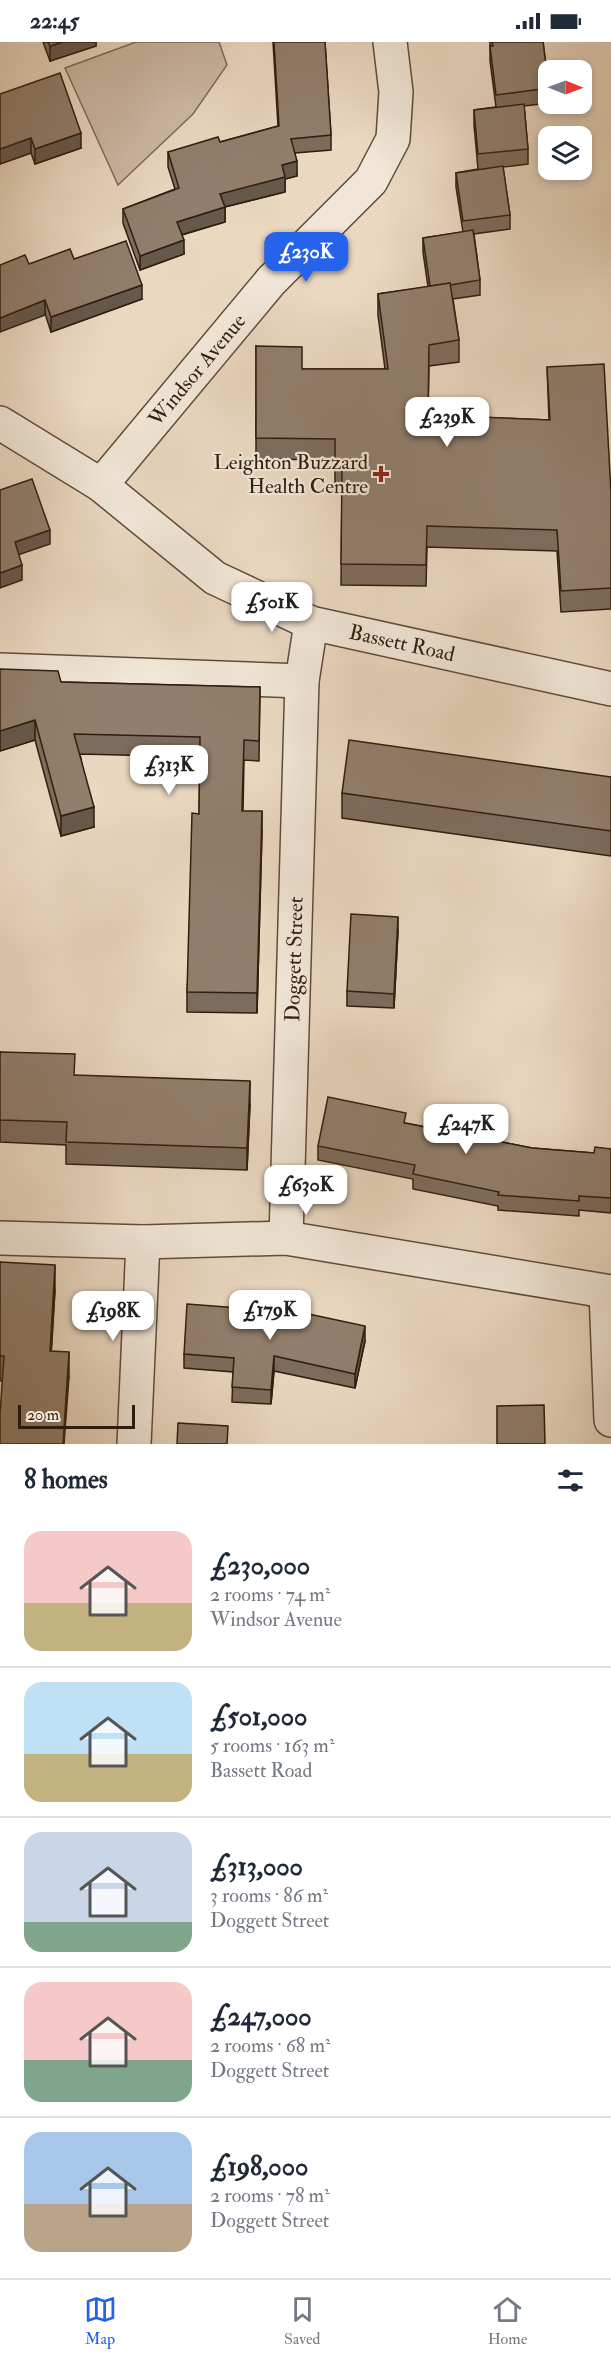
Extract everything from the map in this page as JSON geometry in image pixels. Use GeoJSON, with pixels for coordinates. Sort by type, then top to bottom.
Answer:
{"type":"FeatureCollection","features":[{"type":"Feature","properties":{"kind":"street","name":"Windsor Avenue"},"geometry":{"type":"LineString","coordinates":[[101,485],[272,282],[371,181],[393,139],[396,92],[390,42]]}},
{"type":"Feature","properties":{"kind":"street","name":"Bassett Road"},"geometry":{"type":"LineString","coordinates":[[0,423],[101,485],[215,578],[311,623],[611,689]]}},
{"type":"Feature","properties":{"kind":"street","name":"Doggett Street"},"geometry":{"type":"LineString","coordinates":[[286,1238],[302,681],[311,623]]}},
{"type":"Feature","properties":{"kind":"street"},"geometry":{"type":"LineString","coordinates":[[0,670],[302,681]]}},
{"type":"Feature","properties":{"kind":"street"},"geometry":{"type":"LineString","coordinates":[[0,1238],[143,1242],[286,1238],[608,1292],[611,1420]]}},
{"type":"Feature","properties":{"kind":"street"},"geometry":{"type":"LineString","coordinates":[[134,1444],[143,1242]]}},
{"type":"Feature","properties":{"kind":"shaded area"},"geometry":{"type":"Polygon","coordinates":[[[136,42],[219,42],[227,65],[193,114],[118,185],[65,68],[136,42]]]}},
{"type":"Feature","properties":{"kind":"building"},"geometry":{"type":"Polygon","coordinates":[[[48,42],[63,42],[50,46],[48,42]]]}},
{"type":"Feature","properties":{"kind":"building"},"geometry":{"type":"Polygon","coordinates":[[[274,42],[325,42],[331,135],[291,139],[297,161],[282,165],[285,177],[220,194],[225,207],[177,222],[184,240],[140,256],[123,209],[179,188],[168,152],[218,137],[220,142],[279,126],[274,42]]]}},
{"type":"Feature","properties":{"kind":"building"},"geometry":{"type":"Polygon","coordinates":[[[492,42],[543,42],[545,60],[538,60],[538,89],[496,95],[490,46],[493,46],[492,42]]]}},
{"type":"Feature","properties":{"kind":"building"},"geometry":{"type":"Polygon","coordinates":[[[60,73],[81,133],[35,149],[31,138],[0,149],[0,94],[60,73]]]}},
{"type":"Feature","properties":{"kind":"building"},"geometry":{"type":"Polygon","coordinates":[[[524,104],[528,149],[478,154],[474,110],[524,104]]]}},
{"type":"Feature","properties":{"kind":"building"},"geometry":{"type":"Polygon","coordinates":[[[503,166],[510,215],[463,221],[456,173],[503,166]]]}},
{"type":"Feature","properties":{"kind":"building"},"geometry":{"type":"Polygon","coordinates":[[[473,230],[480,280],[430,286],[423,238],[473,230]]]}},
{"type":"Feature","properties":{"kind":"building"},"geometry":{"type":"Polygon","coordinates":[[[126,241],[142,285],[51,317],[45,300],[0,318],[0,265],[25,255],[29,264],[70,249],[74,259],[126,241]]]}},
{"type":"Feature","properties":{"kind":"building"},"geometry":{"type":"Polygon","coordinates":[[[450,283],[459,340],[429,345],[428,415],[550,420],[547,367],[604,364],[611,493],[611,588],[561,591],[557,530],[427,526],[426,565],[341,564],[342,468],[335,468],[335,439],[256,438],[256,346],[302,347],[302,369],[388,369],[378,294],[450,283]]]}},
{"type":"Feature","properties":{"kind":"building"},"geometry":{"type":"Polygon","coordinates":[[[32,479],[50,530],[15,542],[22,565],[0,573],[0,490],[32,479]]]}},
{"type":"Feature","properties":{"kind":"building"},"geometry":{"type":"Polygon","coordinates":[[[0,669],[58,671],[61,682],[260,687],[259,741],[244,740],[242,811],[262,811],[257,993],[187,992],[192,813],[199,814],[200,737],[74,734],[94,807],[61,816],[35,720],[0,731],[0,669]]]}},
{"type":"Feature","properties":{"kind":"building"},"geometry":{"type":"Polygon","coordinates":[[[349,740],[611,777],[611,831],[342,793],[349,740]]]}},
{"type":"Feature","properties":{"kind":"building"},"geometry":{"type":"Polygon","coordinates":[[[351,914],[398,917],[394,994],[347,991],[351,914]]]}},
{"type":"Feature","properties":{"kind":"building"},"geometry":{"type":"Polygon","coordinates":[[[0,1052],[75,1054],[74,1075],[250,1081],[247,1148],[66,1142],[67,1122],[0,1120],[0,1052]]]}},
{"type":"Feature","properties":{"kind":"building"},"geometry":{"type":"Polygon","coordinates":[[[328,1097],[406,1113],[404,1123],[532,1148],[594,1153],[595,1147],[611,1149],[611,1198],[579,1196],[579,1201],[498,1195],[499,1192],[413,1174],[415,1165],[318,1146],[328,1097]]]}},
{"type":"Feature","properties":{"kind":"building"},"geometry":{"type":"Polygon","coordinates":[[[0,1262],[55,1265],[50,1351],[69,1352],[63,1444],[0,1444],[4,1356],[0,1356],[0,1262]]]}},
{"type":"Feature","properties":{"kind":"building"},"geometry":{"type":"Polygon","coordinates":[[[187,1304],[304,1313],[365,1326],[355,1374],[274,1356],[271,1390],[232,1387],[234,1358],[184,1354],[187,1304]]]}},
{"type":"Feature","properties":{"kind":"building"},"geometry":{"type":"Polygon","coordinates":[[[544,1405],[545,1444],[497,1444],[497,1406],[544,1405]]]}},
{"type":"Feature","properties":{"kind":"building"},"geometry":{"type":"Polygon","coordinates":[[[178,1423],[228,1426],[227,1444],[177,1444],[178,1423]]]}},
{"type":"Feature","properties":{"kind":"place","name":"Leighton Buzzard Health Centre"},"geometry":{"type":"Point","coordinates":[381,474]}}]}
